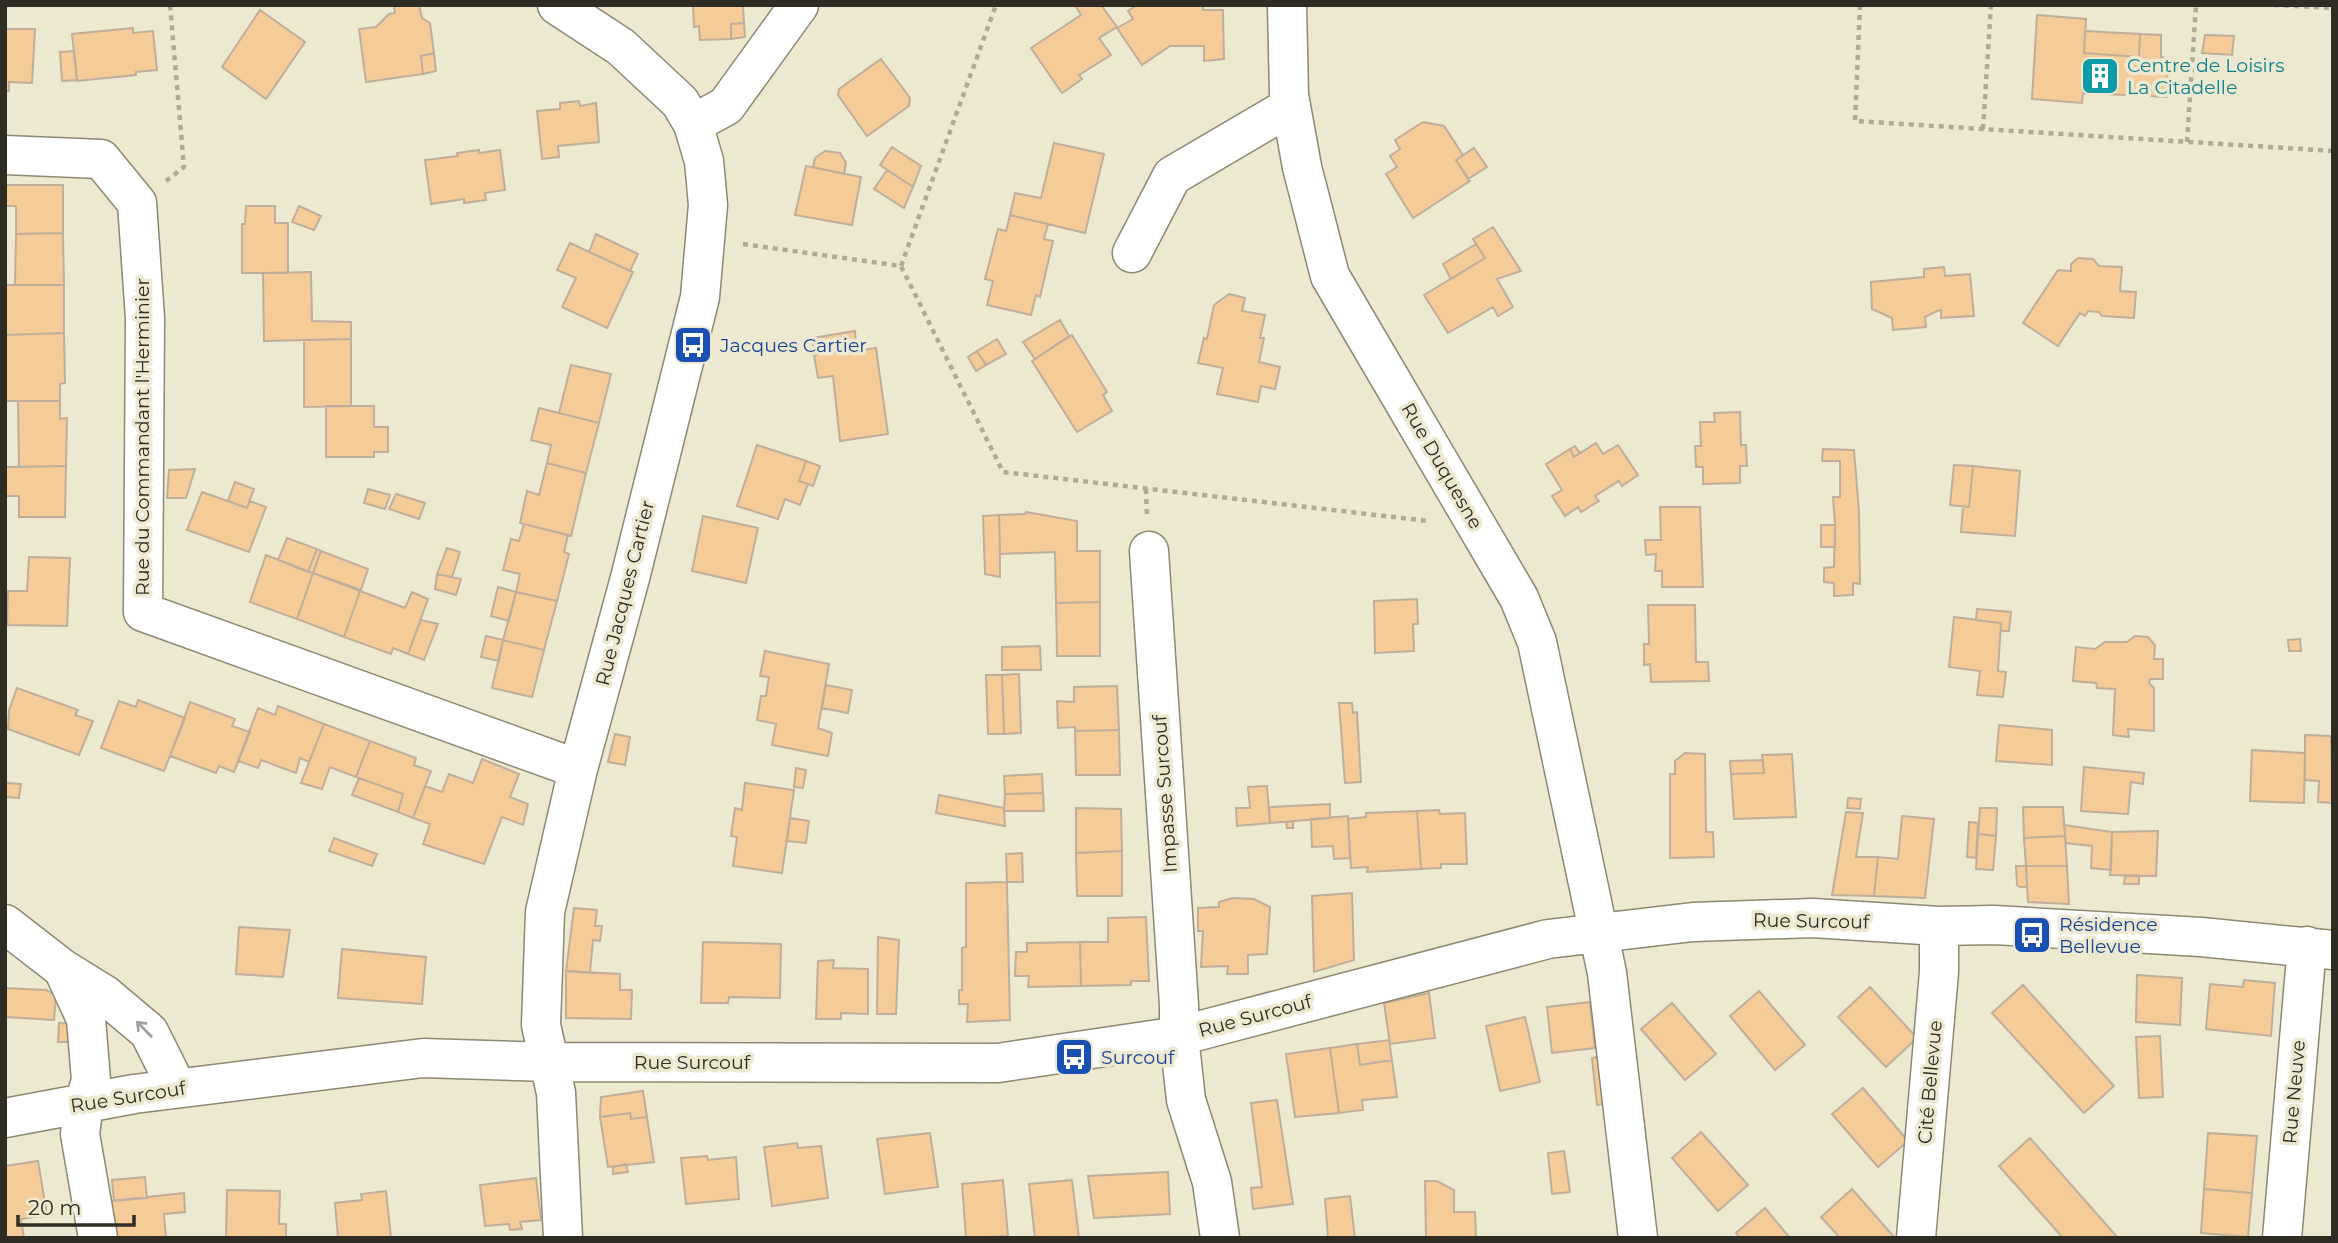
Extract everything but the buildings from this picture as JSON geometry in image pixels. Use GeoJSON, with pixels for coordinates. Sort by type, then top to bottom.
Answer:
{"type":"FeatureCollection","features":[{"type":"Feature","properties":{"kind":"street","name":"Rue Jacques Cartier"},"geometry":{"type":"LineString","coordinates":[[557,5],[621,47],[680,102],[693,124],[704,161],[708,205],[700,296],[630,578],[578,769],[545,912],[541,1025],[556,1093],[563,1238]]}},
{"type":"Feature","properties":{"kind":"street"},"geometry":{"type":"LineString","coordinates":[[693,124],[726,106],[799,5]]}},
{"type":"Feature","properties":{"kind":"street","name":"Rue Duquesne"},"geometry":{"type":"LineString","coordinates":[[1287,5],[1291,106],[1302,167],[1330,276],[1519,598],[1537,642],[1598,932]]}},
{"type":"Feature","properties":{"kind":"street"},"geometry":{"type":"LineString","coordinates":[[1132,253],[1172,176],[1291,106]]}},
{"type":"Feature","properties":{"kind":"street"},"geometry":{"type":"LineString","coordinates":[[5,155],[101,159],[137,203]]}},
{"type":"Feature","properties":{"kind":"street","name":"Rue du Commandant l'Herminier"},"geometry":{"type":"LineString","coordinates":[[137,203],[145,318],[143,612],[578,769]]}},
{"type":"Feature","properties":{"kind":"street","name":"Impasse Surcouf"},"geometry":{"type":"LineString","coordinates":[[1149,551],[1179,1036],[1186,1100],[1212,1182],[1220,1238]]}},
{"type":"Feature","properties":{"kind":"street","name":"Rue Surcouf"},"geometry":{"type":"LineString","coordinates":[[5,1118],[134,1094],[424,1058],[549,1062],[998,1063],[1179,1036],[1548,939],[1693,922],[1813,918],[1939,926],[2008,926],[2201,937],[2320,948]]}},
{"type":"Feature","properties":{"kind":"street"},"geometry":{"type":"LineString","coordinates":[[5,924],[63,970],[105,995],[149,1032],[177,1088]]}},
{"type":"Feature","properties":{"kind":"street","name":"Cité Bellevue"},"geometry":{"type":"LineString","coordinates":[[1916,1238],[1940,972],[1939,926]]}},
{"type":"Feature","properties":{"kind":"street"},"geometry":{"type":"LineString","coordinates":[[1598,932],[1607,973],[1638,1238]]}},
{"type":"Feature","properties":{"kind":"street","name":"Rue Neuve"},"geometry":{"type":"LineString","coordinates":[[2282,1238],[2320,948]]}},
{"type":"Feature","properties":{"kind":"street"},"geometry":{"type":"LineString","coordinates":[[63,970],[86,1020],[91,1080],[80,1134],[98,1238]]}},
{"type":"Feature","properties":{"kind":"path"},"geometry":{"type":"LineString","coordinates":[[137,203],[184,167],[170,5]]}},
{"type":"Feature","properties":{"kind":"path"},"geometry":{"type":"LineString","coordinates":[[996,5],[901,266],[1003,472],[1477,526]]}},
{"type":"Feature","properties":{"kind":"path"},"geometry":{"type":"LineString","coordinates":[[1860,5],[1855,121],[2333,151]]}},
{"type":"Feature","properties":{"kind":"path"},"geometry":{"type":"LineString","coordinates":[[1983,129],[1991,5]]}},
{"type":"Feature","properties":{"kind":"path"},"geometry":{"type":"LineString","coordinates":[[2188,142],[2196,5]]}},
{"type":"Feature","properties":{"kind":"path"},"geometry":{"type":"LineString","coordinates":[[2273,5],[2333,8]]}},
{"type":"Feature","properties":{"kind":"path"},"geometry":{"type":"LineString","coordinates":[[740,257],[743,244],[901,266]]}},
{"type":"Feature","properties":{"kind":"place","name":"Centre de Loisirs La Citadelle"},"geometry":{"type":"Point","coordinates":[2100,76]}},
{"type":"Feature","properties":{"kind":"place","name":"Jacques Cartier"},"geometry":{"type":"Point","coordinates":[693,345]}},
{"type":"Feature","properties":{"kind":"place","name":"Résidence Bellevue"},"geometry":{"type":"Point","coordinates":[2032,935]}},
{"type":"Feature","properties":{"kind":"place","name":"Surcouf"},"geometry":{"type":"Point","coordinates":[1074,1057]}}]}
